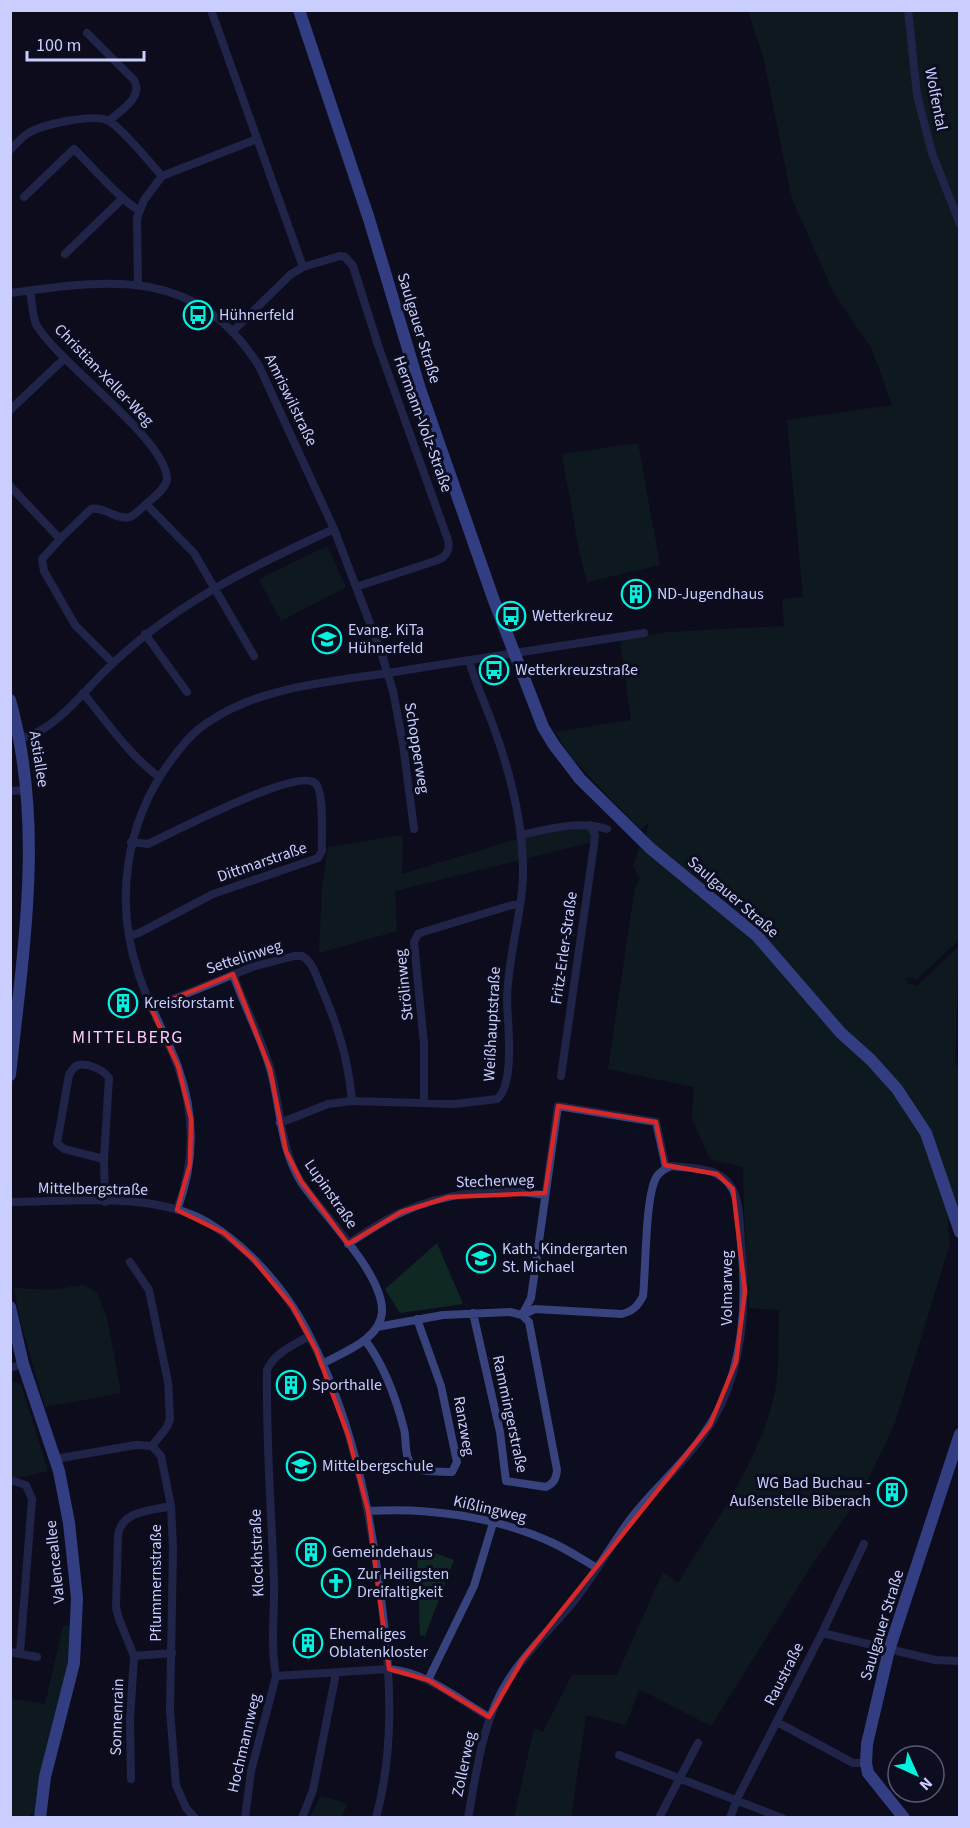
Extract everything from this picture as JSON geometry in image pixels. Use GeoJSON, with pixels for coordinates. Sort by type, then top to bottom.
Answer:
{"type":"FeatureCollection","features":[{"type":"Feature","properties":{"kind":"main road","name":"Saulgauer Straße"},"geometry":{"type":"LineString","coordinates":[[299,10],[369,219],[420,389],[493,598],[543,727],[580,779],[650,848],[757,936],[841,1033],[871,1060],[897,1089],[926,1133],[960,1232]]}},
{"type":"Feature","properties":{"kind":"main road","name":"Astiallee"},"geometry":{"type":"LineString","coordinates":[[10,700],[21,738],[28,790],[30,866],[10,1075]]}},
{"type":"Feature","properties":{"kind":"main road","name":"Valenceallee"},"geometry":{"type":"LineString","coordinates":[[10,1307],[23,1364],[55,1459],[69,1522],[77,1598],[74,1663],[45,1778],[40,1818]]}},
{"type":"Feature","properties":{"kind":"main road","name":"Saulgauer Straße"},"geometry":{"type":"LineString","coordinates":[[866,1763],[867,1744],[889,1650],[959,1441]]}},
{"type":"Feature","properties":{"kind":"main road"},"geometry":{"type":"LineString","coordinates":[[866,1763],[868,1773],[874,1782],[904,1818]]}},
{"type":"Feature","properties":{"kind":"street"},"geometry":{"type":"LineString","coordinates":[[211,10],[303,267]]}},
{"type":"Feature","properties":{"kind":"street","name":"Wolfental"},"geometry":{"type":"LineString","coordinates":[[908,10],[917,95],[932,153],[960,224]]}},
{"type":"Feature","properties":{"kind":"street"},"geometry":{"type":"LineString","coordinates":[[87,33],[134,80],[138,90],[134,98],[109,121]]}},
{"type":"Feature","properties":{"kind":"street"},"geometry":{"type":"LineString","coordinates":[[10,150],[27,133],[36,130],[90,118],[109,121],[162,176]]}},
{"type":"Feature","properties":{"kind":"street"},"geometry":{"type":"LineString","coordinates":[[138,285],[139,210],[162,176],[257,139]]}},
{"type":"Feature","properties":{"kind":"street"},"geometry":{"type":"LineString","coordinates":[[24,197],[74,148],[123,198],[139,210]]}},
{"type":"Feature","properties":{"kind":"street"},"geometry":{"type":"LineString","coordinates":[[65,254],[123,198]]}},
{"type":"Feature","properties":{"kind":"street","name":"Hermann-Volz-Straße"},"geometry":{"type":"LineString","coordinates":[[233,331],[290,275],[303,267],[340,256],[345,257],[353,266],[378,345],[402,406],[449,546],[447,553],[438,560],[356,587]]}},
{"type":"Feature","properties":{"kind":"street","name":"Amriswilstraße"},"geometry":{"type":"LineString","coordinates":[[10,293],[81,285],[138,285],[162,289],[192,301],[218,317],[233,331],[248,347],[259,366],[334,529],[388,673]]}},
{"type":"Feature","properties":{"kind":"street","name":"Christian-Xeller-Weg"},"geometry":{"type":"LineString","coordinates":[[30,291],[36,324],[49,342],[140,432],[165,471],[167,479],[163,488],[146,504]]}},
{"type":"Feature","properties":{"kind":"street"},"geometry":{"type":"LineString","coordinates":[[10,410],[65,358]]}},
{"type":"Feature","properties":{"kind":"street"},"geometry":{"type":"LineString","coordinates":[[10,486],[60,539]]}},
{"type":"Feature","properties":{"kind":"street"},"geometry":{"type":"LineString","coordinates":[[113,663],[75,625],[44,571],[42,559],[91,509],[97,508],[127,518],[146,504],[194,553],[254,656]]}},
{"type":"Feature","properties":{"kind":"street"},"geometry":{"type":"LineString","coordinates":[[21,738],[43,729],[145,634],[179,609],[263,561],[334,529]]}},
{"type":"Feature","properties":{"kind":"street"},"geometry":{"type":"LineString","coordinates":[[177,1210],[190,1164],[191,1119],[178,1066],[151,1008],[137,970],[129,936],[125,899],[131,842],[141,815],[159,777],[194,732],[236,706],[285,691],[644,633]]}},
{"type":"Feature","properties":{"kind":"street"},"geometry":{"type":"LineString","coordinates":[[145,634],[187,692]]}},
{"type":"Feature","properties":{"kind":"street","name":"Weißhauptstraße"},"geometry":{"type":"LineString","coordinates":[[280,1124],[328,1104],[352,1101],[455,1104],[497,1099],[503,1093],[508,1062],[508,978],[523,869],[521,835],[514,796],[496,731],[469,660]]}},
{"type":"Feature","properties":{"kind":"street","name":"Schopperweg"},"geometry":{"type":"LineString","coordinates":[[388,673],[403,744],[414,829]]}},
{"type":"Feature","properties":{"kind":"street"},"geometry":{"type":"LineString","coordinates":[[83,693],[108,727],[132,754],[159,777]]}},
{"type":"Feature","properties":{"kind":"street","name":"Dittmarstraße"},"geometry":{"type":"LineString","coordinates":[[129,936],[213,894],[318,858],[322,851],[321,791],[311,780],[293,781],[259,792],[148,844],[131,842]]}},
{"type":"Feature","properties":{"kind":"street"},"geometry":{"type":"LineString","coordinates":[[10,791],[28,790]]}},
{"type":"Feature","properties":{"kind":"street"},"geometry":{"type":"LineString","coordinates":[[521,835],[554,828],[590,825],[607,829]]}},
{"type":"Feature","properties":{"kind":"street","name":"Fritz-Erler-Straße"},"geometry":{"type":"LineString","coordinates":[[561,1076],[594,845],[595,835],[590,825]]}},
{"type":"Feature","properties":{"kind":"street","name":"Strölinweg"},"geometry":{"type":"LineString","coordinates":[[424,1103],[424,1044],[414,942],[418,934],[423,932],[512,905],[519,906]]}},
{"type":"Feature","properties":{"kind":"street","name":"Settelinweg"},"geometry":{"type":"LineString","coordinates":[[151,1008],[232,974],[294,956],[302,956],[311,964],[338,1027],[348,1068],[352,1101]]}},
{"type":"Feature","properties":{"kind":"street","name":"Lupinstraße"},"geometry":{"type":"LineString","coordinates":[[232,974],[261,1041],[274,1085],[286,1151],[301,1181],[374,1282],[381,1300],[381,1318],[377,1327]]}},
{"type":"Feature","properties":{"kind":"street"},"geometry":{"type":"LineString","coordinates":[[104,1159],[64,1149],[57,1143],[69,1075],[76,1066],[82,1065],[101,1070],[109,1078],[104,1159],[105,1202]]}},
{"type":"Feature","properties":{"kind":"street"},"geometry":{"type":"LineString","coordinates":[[322,1364],[365,1340],[377,1327],[417,1319],[473,1313],[510,1312],[522,1315],[535,1309],[622,1314],[636,1308],[643,1296],[653,1186],[658,1175],[666,1168],[656,1122],[558,1106],[531,1298],[522,1315]]}},
{"type":"Feature","properties":{"kind":"street","name":"Volmarweg"},"geometry":{"type":"LineString","coordinates":[[489,1717],[494,1704],[523,1659],[570,1605],[632,1517],[683,1461],[710,1425],[730,1380],[741,1337],[744,1312],[744,1265],[736,1197],[733,1188],[717,1173],[672,1166],[666,1168]]}},
{"type":"Feature","properties":{"kind":"street","name":"Stecherweg"},"geometry":{"type":"LineString","coordinates":[[348,1244],[401,1212],[449,1197],[511,1192],[545,1194]]}},
{"type":"Feature","properties":{"kind":"street","name":"Mittelbergstraße"},"geometry":{"type":"LineString","coordinates":[[10,1202],[141,1203],[177,1210],[205,1221],[224,1233],[253,1259],[292,1306],[322,1364],[348,1435],[368,1511],[377,1561],[389,1669],[387,1769],[376,1818]]}},
{"type":"Feature","properties":{"kind":"street"},"geometry":{"type":"LineString","coordinates":[[55,1459],[136,1444],[152,1446],[170,1419],[168,1382],[149,1290],[130,1262]]}},
{"type":"Feature","properties":{"kind":"street","name":"Rammingerstraße"},"geometry":{"type":"LineString","coordinates":[[473,1313],[500,1432],[506,1481],[546,1487],[556,1478],[556,1470],[529,1322],[522,1315]]}},
{"type":"Feature","properties":{"kind":"street","name":"Ranzweg"},"geometry":{"type":"LineString","coordinates":[[365,1340],[373,1350],[394,1397],[404,1428],[408,1460],[420,1470],[452,1472],[457,1462],[448,1416],[441,1386],[417,1319]]}},
{"type":"Feature","properties":{"kind":"street","name":"Klockhstraße"},"geometry":{"type":"LineString","coordinates":[[276,1676],[272,1655],[274,1595],[266,1434],[267,1370],[270,1362],[278,1354],[309,1336]]}},
{"type":"Feature","properties":{"kind":"street"},"geometry":{"type":"LineString","coordinates":[[10,1368],[23,1364]]}},
{"type":"Feature","properties":{"kind":"street","name":"Pflummernstraße"},"geometry":{"type":"LineString","coordinates":[[152,1446],[161,1456],[171,1506],[173,1549],[170,1711],[176,1785],[186,1808],[195,1818]]}},
{"type":"Feature","properties":{"kind":"street"},"geometry":{"type":"LineString","coordinates":[[10,1480],[26,1485],[32,1498],[15,1653],[37,1657]]}},
{"type":"Feature","properties":{"kind":"street","name":"Sonnenrain"},"geometry":{"type":"LineString","coordinates":[[131,1779],[130,1720],[134,1656],[116,1608],[119,1528],[124,1519],[130,1516],[171,1506]]}},
{"type":"Feature","properties":{"kind":"street","name":"Kißlingweg"},"geometry":{"type":"LineString","coordinates":[[368,1511],[424,1511],[494,1522],[555,1544],[597,1568]]}},
{"type":"Feature","properties":{"kind":"street"},"geometry":{"type":"LineString","coordinates":[[428,1680],[471,1593],[494,1522]]}},
{"type":"Feature","properties":{"kind":"street","name":"Raustraße"},"geometry":{"type":"LineString","coordinates":[[730,1818],[737,1799],[822,1633],[864,1544]]}},
{"type":"Feature","properties":{"kind":"street"},"geometry":{"type":"LineString","coordinates":[[822,1633],[935,1660],[960,1661]]}},
{"type":"Feature","properties":{"kind":"street","name":"Sonnenrain"},"geometry":{"type":"LineString","coordinates":[[134,1656],[172,1653]]}},
{"type":"Feature","properties":{"kind":"street"},"geometry":{"type":"LineString","coordinates":[[276,1676],[389,1669],[406,1671],[428,1680],[489,1717]]}},
{"type":"Feature","properties":{"kind":"street"},"geometry":{"type":"LineString","coordinates":[[302,1818],[313,1790],[336,1672]]}},
{"type":"Feature","properties":{"kind":"street","name":"Hochmannweg"},"geometry":{"type":"LineString","coordinates":[[245,1818],[251,1771],[276,1676]]}},
{"type":"Feature","properties":{"kind":"street","name":"Zollerweg"},"geometry":{"type":"LineString","coordinates":[[468,1818],[489,1717]]}},
{"type":"Feature","properties":{"kind":"street"},"geometry":{"type":"LineString","coordinates":[[777,1722],[853,1763],[866,1763]]}},
{"type":"Feature","properties":{"kind":"street"},"geometry":{"type":"LineString","coordinates":[[659,1818],[698,1743]]}},
{"type":"Feature","properties":{"kind":"street"},"geometry":{"type":"LineString","coordinates":[[619,1755],[782,1818]]}},
{"type":"Feature","properties":{"kind":"highlighted area"},"geometry":{"type":"Polygon","coordinates":[[[233,974],[270,1069],[286,1151],[301,1181],[348,1244],[401,1212],[449,1197],[545,1193],[558,1106],[656,1122],[665,1165],[717,1174],[733,1189],[745,1291],[736,1362],[710,1425],[523,1659],[489,1717],[428,1680],[389,1669],[368,1511],[348,1435],[316,1350],[292,1306],[253,1259],[224,1233],[177,1210],[190,1164],[191,1119],[178,1066],[151,1008],[233,974]]]}},
{"type":"Feature","properties":{"kind":"green space"},"geometry":{"type":"Polygon","coordinates":[[[748,11],[959,11],[959,940],[917,979],[905,977],[907,983],[917,986],[959,946],[955,1065],[960,1065],[959,1228],[949,1201],[950,1243],[895,1423],[860,1496],[813,1563],[711,1726],[639,1689],[626,1725],[586,1715],[571,1817],[514,1818],[534,1728],[543,1732],[572,1675],[617,1675],[663,1572],[678,1583],[734,1491],[759,1442],[777,1383],[779,1310],[749,1308],[743,1167],[710,1159],[692,1119],[694,1087],[608,1069],[635,887],[640,879],[633,866],[639,847],[763,947],[881,1079],[924,1134],[928,1131],[887,1073],[737,911],[646,837],[649,822],[641,830],[570,756],[556,732],[631,720],[620,639],[670,632],[784,626],[782,599],[803,597],[787,420],[892,405],[872,349],[835,295],[792,199],[763,56],[748,11]]]}},
{"type":"Feature","properties":{"kind":"green space"},"geometry":{"type":"Polygon","coordinates":[[[638,443],[660,565],[587,582],[562,454],[638,443]]]}},
{"type":"Feature","properties":{"kind":"green space"},"geometry":{"type":"Polygon","coordinates":[[[327,546],[346,587],[281,621],[259,579],[327,546]]]}},
{"type":"Feature","properties":{"kind":"green space"},"geometry":{"type":"Polygon","coordinates":[[[602,827],[592,842],[395,891],[397,931],[319,953],[322,887],[328,847],[403,835],[402,874],[537,833],[602,827]]]}},
{"type":"Feature","properties":{"kind":"green space"},"geometry":{"type":"Polygon","coordinates":[[[437,1243],[463,1304],[400,1313],[385,1289],[437,1243]]]}},
{"type":"Feature","properties":{"kind":"green space"},"geometry":{"type":"Polygon","coordinates":[[[84,1285],[97,1293],[107,1318],[121,1393],[45,1407],[20,1320],[14,1288],[52,1290],[84,1285]]]}},
{"type":"Feature","properties":{"kind":"green space"},"geometry":{"type":"Polygon","coordinates":[[[10,1381],[21,1384],[48,1471],[19,1478],[11,1477],[10,1381]]]}},
{"type":"Feature","properties":{"kind":"green space"},"geometry":{"type":"Polygon","coordinates":[[[417,1551],[429,1551],[454,1560],[425,1636],[420,1635],[417,1551]]]}},
{"type":"Feature","properties":{"kind":"green space"},"geometry":{"type":"Polygon","coordinates":[[[70,1625],[72,1664],[36,1813],[30,1814],[29,1817],[11,1818],[11,1699],[45,1704],[63,1626],[70,1625]]]}},
{"type":"Feature","properties":{"kind":"green space"},"geometry":{"type":"Polygon","coordinates":[[[321,1796],[347,1804],[342,1817],[310,1817],[321,1796]]]}},
{"type":"Feature","properties":{"kind":"place","name":"Hühnerfeld"},"geometry":{"type":"Point","coordinates":[198,315]}},
{"type":"Feature","properties":{"kind":"place","name":"ND-Jugendhaus"},"geometry":{"type":"Point","coordinates":[636,594]}},
{"type":"Feature","properties":{"kind":"place","name":"Wetterkreuz"},"geometry":{"type":"Point","coordinates":[511,616]}},
{"type":"Feature","properties":{"kind":"place","name":"Evang. KiTa Hühnerfeld"},"geometry":{"type":"Point","coordinates":[327,639]}},
{"type":"Feature","properties":{"kind":"place","name":"Wetterkreuzstraße"},"geometry":{"type":"Point","coordinates":[494,670]}},
{"type":"Feature","properties":{"kind":"place","name":"Kreisforstamt"},"geometry":{"type":"Point","coordinates":[123,1003]}},
{"type":"Feature","properties":{"kind":"place","name":"Kath. Kindergarten St. Michael"},"geometry":{"type":"Point","coordinates":[481,1258]}},
{"type":"Feature","properties":{"kind":"place","name":"Sporthalle"},"geometry":{"type":"Point","coordinates":[291,1385]}},
{"type":"Feature","properties":{"kind":"place","name":"Mittelbergschule"},"geometry":{"type":"Point","coordinates":[301,1466]}},
{"type":"Feature","properties":{"kind":"place","name":"WG Bad Buchau - Außenstelle Biberach"},"geometry":{"type":"Point","coordinates":[892,1492]}},
{"type":"Feature","properties":{"kind":"place","name":"Gemeindehaus"},"geometry":{"type":"Point","coordinates":[311,1552]}},
{"type":"Feature","properties":{"kind":"place","name":"Zur Heiligsten Dreifaltigkeit"},"geometry":{"type":"Point","coordinates":[336,1583]}},
{"type":"Feature","properties":{"kind":"place","name":"Ehemaliges Oblatenkloster"},"geometry":{"type":"Point","coordinates":[308,1643]}},
{"type":"Feature","properties":{"kind":"district","name":"MITTELBERG"},"geometry":{"type":"Point","coordinates":[128,1037]}}]}
